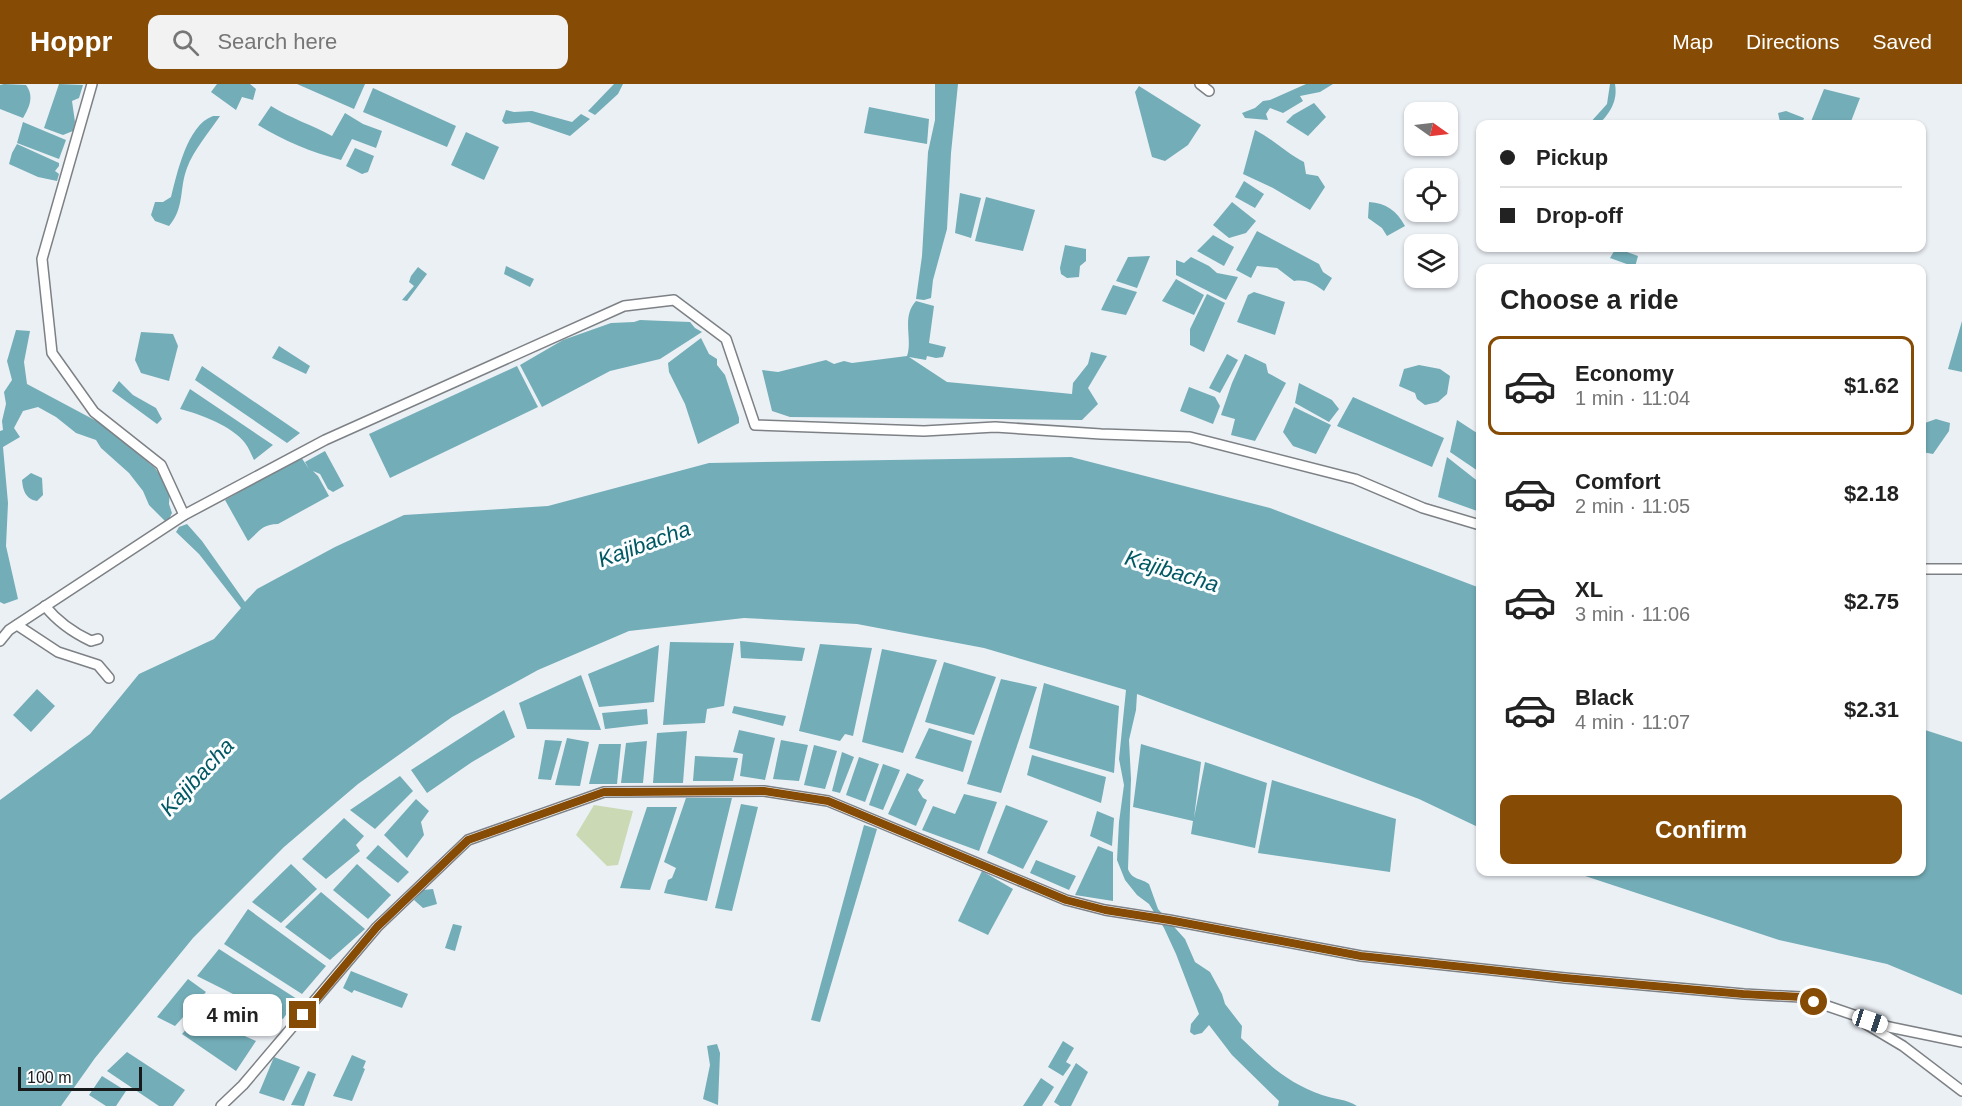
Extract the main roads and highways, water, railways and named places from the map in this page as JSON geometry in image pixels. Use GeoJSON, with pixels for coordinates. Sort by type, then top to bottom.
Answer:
{"type":"FeatureCollection","features":[{"type":"Feature","properties":{"kind":"water"},"geometry":{"type":"Polygon","coordinates":[[[59,84],[83,85],[79,98],[72,101],[75,122],[73,131],[63,135],[44,128],[59,84]]]}},
{"type":"Feature","properties":{"kind":"water"},"geometry":{"type":"Polygon","coordinates":[[[217,84],[250,84],[256,89],[253,100],[242,97],[236,110],[211,92],[217,84]]]}},
{"type":"Feature","properties":{"kind":"water"},"geometry":{"type":"Polygon","coordinates":[[[297,84],[365,84],[354,109],[297,84]]]}},
{"type":"Feature","properties":{"kind":"water"},"geometry":{"type":"Polygon","coordinates":[[[614,84],[623,84],[618,94],[595,115],[588,111],[614,84]]]}},
{"type":"Feature","properties":{"kind":"water"},"geometry":{"type":"Polygon","coordinates":[[[935,84],[958,84],[947,229],[933,280],[931,298],[924,300],[916,299],[922,256],[928,152],[935,120],[935,84]]]}},
{"type":"Feature","properties":{"kind":"water"},"geometry":{"type":"Polygon","coordinates":[[[1306,84],[1333,84],[1320,92],[1300,96],[1303,101],[1283,113],[1270,108],[1266,114],[1268,120],[1245,118],[1242,113],[1255,108],[1263,101],[1306,84]]]}},
{"type":"Feature","properties":{"kind":"water"},"geometry":{"type":"Polygon","coordinates":[[[1610,84],[1615,84],[1615,96],[1607,116],[1603,120],[1593,120],[1607,104],[1610,84]]]}},
{"type":"Feature","properties":{"kind":"water"},"geometry":{"type":"Polygon","coordinates":[[[0,85],[26,85],[30,93],[30,101],[23,118],[0,109],[0,85]]]}},
{"type":"Feature","properties":{"kind":"water"},"geometry":{"type":"Polygon","coordinates":[[[1139,86],[1201,125],[1188,145],[1165,161],[1152,157],[1135,92],[1139,86]]]}},
{"type":"Feature","properties":{"kind":"water"},"geometry":{"type":"Polygon","coordinates":[[[373,88],[456,126],[447,147],[363,112],[373,88]]]}},
{"type":"Feature","properties":{"kind":"water"},"geometry":{"type":"Polygon","coordinates":[[[1824,89],[1860,98],[1852,120],[1812,120],[1824,89]]]}},
{"type":"Feature","properties":{"kind":"water"},"geometry":{"type":"Polygon","coordinates":[[[1314,103],[1326,117],[1308,136],[1286,122],[1293,115],[1314,103]]]}},
{"type":"Feature","properties":{"kind":"water"},"geometry":{"type":"Polygon","coordinates":[[[271,106],[332,136],[345,113],[363,124],[382,131],[376,148],[352,139],[341,160],[298,145],[258,125],[271,106]]]}},
{"type":"Feature","properties":{"kind":"water"},"geometry":{"type":"Polygon","coordinates":[[[869,107],[929,119],[927,144],[864,133],[869,107]]]}},
{"type":"Feature","properties":{"kind":"water"},"geometry":{"type":"Polygon","coordinates":[[[506,110],[532,111],[572,122],[581,114],[590,119],[570,136],[529,122],[505,124],[502,121],[506,110]]]}},
{"type":"Feature","properties":{"kind":"water"},"geometry":{"type":"Polygon","coordinates":[[[1786,111],[1804,118],[1803,120],[1780,120],[1778,113],[1786,111]]]}},
{"type":"Feature","properties":{"kind":"water"},"geometry":{"type":"Polygon","coordinates":[[[213,116],[220,116],[190,162],[180,205],[174,219],[169,226],[155,221],[151,215],[155,202],[163,202],[171,197],[184,151],[196,129],[213,116]]]}},
{"type":"Feature","properties":{"kind":"water"},"geometry":{"type":"Polygon","coordinates":[[[23,122],[66,140],[59,159],[17,143],[23,122]]]}},
{"type":"Feature","properties":{"kind":"water"},"geometry":{"type":"Polygon","coordinates":[[[1255,130],[1304,162],[1306,174],[1318,176],[1325,187],[1310,210],[1273,188],[1243,174],[1255,130]]]}},
{"type":"Feature","properties":{"kind":"water"},"geometry":{"type":"Polygon","coordinates":[[[466,132],[499,147],[484,180],[451,165],[466,132]]]}},
{"type":"Feature","properties":{"kind":"water"},"geometry":{"type":"Polygon","coordinates":[[[17,144],[59,163],[55,171],[59,174],[57,181],[38,177],[9,164],[17,144]]]}},
{"type":"Feature","properties":{"kind":"water"},"geometry":{"type":"Polygon","coordinates":[[[355,148],[374,156],[368,172],[362,174],[346,166],[355,148]]]}},
{"type":"Feature","properties":{"kind":"water"},"geometry":{"type":"Polygon","coordinates":[[[1244,181],[1264,194],[1255,208],[1235,197],[1244,181]]]}},
{"type":"Feature","properties":{"kind":"water"},"geometry":{"type":"Polygon","coordinates":[[[960,193],[981,198],[971,238],[955,233],[960,193]]]}},
{"type":"Feature","properties":{"kind":"water"},"geometry":{"type":"Polygon","coordinates":[[[986,197],[1035,210],[1023,251],[975,241],[986,197]]]}},
{"type":"Feature","properties":{"kind":"water"},"geometry":{"type":"Polygon","coordinates":[[[1232,202],[1256,221],[1246,233],[1229,238],[1213,225],[1232,202]]]}},
{"type":"Feature","properties":{"kind":"water"},"geometry":{"type":"Polygon","coordinates":[[[1369,202],[1381,204],[1390,209],[1405,226],[1387,236],[1382,228],[1368,218],[1369,202]]]}},
{"type":"Feature","properties":{"kind":"water"},"geometry":{"type":"Polygon","coordinates":[[[1257,231],[1319,264],[1323,272],[1332,278],[1324,291],[1310,283],[1294,281],[1277,268],[1257,266],[1251,278],[1236,270],[1257,231]]]}},
{"type":"Feature","properties":{"kind":"water"},"geometry":{"type":"Polygon","coordinates":[[[1213,235],[1234,247],[1224,266],[1197,251],[1213,235]]]}},
{"type":"Feature","properties":{"kind":"water"},"geometry":{"type":"Polygon","coordinates":[[[1065,245],[1086,249],[1086,261],[1080,266],[1079,277],[1067,278],[1061,274],[1060,268],[1065,245]]]}},
{"type":"Feature","properties":{"kind":"water"},"geometry":{"type":"Polygon","coordinates":[[[1614,252],[1627,252],[1638,256],[1636,264],[1627,264],[1610,258],[1614,252]]]}},
{"type":"Feature","properties":{"kind":"water"},"geometry":{"type":"Polygon","coordinates":[[[1150,256],[1137,288],[1116,281],[1128,257],[1150,256]]]}},
{"type":"Feature","properties":{"kind":"water"},"geometry":{"type":"Polygon","coordinates":[[[1191,257],[1217,273],[1238,277],[1226,300],[1176,275],[1176,260],[1184,263],[1191,257]]]}},
{"type":"Feature","properties":{"kind":"water"},"geometry":{"type":"Polygon","coordinates":[[[506,266],[534,279],[530,287],[504,274],[506,266]]]}},
{"type":"Feature","properties":{"kind":"water"},"geometry":{"type":"Polygon","coordinates":[[[418,267],[427,274],[407,301],[402,300],[414,286],[409,282],[418,267]]]}},
{"type":"Feature","properties":{"kind":"water"},"geometry":{"type":"Polygon","coordinates":[[[1176,279],[1204,295],[1194,315],[1162,301],[1176,279]]]}},
{"type":"Feature","properties":{"kind":"water"},"geometry":{"type":"Polygon","coordinates":[[[1113,285],[1137,292],[1126,315],[1101,310],[1113,285]]]}},
{"type":"Feature","properties":{"kind":"water"},"geometry":{"type":"Polygon","coordinates":[[[1254,292],[1285,302],[1275,335],[1237,322],[1248,295],[1254,292]]]}},
{"type":"Feature","properties":{"kind":"water"},"geometry":{"type":"Polygon","coordinates":[[[1207,294],[1225,303],[1204,352],[1190,345],[1190,329],[1207,294]]]}},
{"type":"Feature","properties":{"kind":"water"},"geometry":{"type":"Polygon","coordinates":[[[916,301],[934,306],[929,343],[946,347],[943,357],[927,356],[926,360],[909,357],[947,382],[1072,394],[1073,383],[1088,364],[1091,352],[1107,356],[1088,388],[1098,404],[1082,420],[790,417],[772,411],[762,370],[778,372],[826,360],[834,364],[844,361],[852,363],[907,356],[909,314],[916,301]]]}},
{"type":"Feature","properties":{"kind":"water"},"geometry":{"type":"Polygon","coordinates":[[[640,320],[690,322],[702,332],[660,359],[610,371],[542,407],[520,365],[563,340],[611,323],[640,320]]]}},
{"type":"Feature","properties":{"kind":"water"},"geometry":{"type":"Polygon","coordinates":[[[1962,321],[1962,372],[1948,369],[1962,321]]]}},
{"type":"Feature","properties":{"kind":"water"},"geometry":{"type":"Polygon","coordinates":[[[16,330],[30,331],[24,362],[27,384],[102,424],[155,468],[170,489],[169,504],[172,513],[167,523],[149,505],[143,491],[129,473],[101,448],[96,440],[76,433],[56,417],[38,407],[23,411],[14,428],[20,437],[3,447],[8,503],[6,546],[18,599],[4,604],[0,602],[0,431],[3,430],[2,421],[6,404],[4,392],[12,380],[7,361],[16,330]]]}},
{"type":"Feature","properties":{"kind":"water"},"geometry":{"type":"Polygon","coordinates":[[[141,332],[173,334],[178,346],[169,381],[141,373],[135,360],[141,332]]]}},
{"type":"Feature","properties":{"kind":"water"},"geometry":{"type":"Polygon","coordinates":[[[701,338],[709,354],[717,359],[717,365],[725,375],[739,423],[698,444],[685,404],[669,372],[668,363],[701,338]]]}},
{"type":"Feature","properties":{"kind":"water"},"geometry":{"type":"Polygon","coordinates":[[[279,346],[310,366],[306,374],[272,358],[279,346]]]}},
{"type":"Feature","properties":{"kind":"water"},"geometry":{"type":"Polygon","coordinates":[[[1227,354],[1238,360],[1220,393],[1209,388],[1227,354]]]}},
{"type":"Feature","properties":{"kind":"water"},"geometry":{"type":"Polygon","coordinates":[[[1245,354],[1266,364],[1268,373],[1286,383],[1255,441],[1231,435],[1235,419],[1221,415],[1245,354]]]}},
{"type":"Feature","properties":{"kind":"water"},"geometry":{"type":"Polygon","coordinates":[[[1419,365],[1440,369],[1450,376],[1447,394],[1438,402],[1425,405],[1417,399],[1415,393],[1399,386],[1404,369],[1419,365]]]}},
{"type":"Feature","properties":{"kind":"water"},"geometry":{"type":"Polygon","coordinates":[[[202,366],[300,433],[287,443],[195,380],[202,366]]]}},
{"type":"Feature","properties":{"kind":"water"},"geometry":{"type":"Polygon","coordinates":[[[517,366],[538,407],[390,478],[369,434],[517,366]]]}},
{"type":"Feature","properties":{"kind":"water"},"geometry":{"type":"Polygon","coordinates":[[[119,381],[133,395],[156,408],[162,419],[157,424],[112,391],[119,381]]]}},
{"type":"Feature","properties":{"kind":"water"},"geometry":{"type":"Polygon","coordinates":[[[1299,383],[1332,400],[1339,409],[1329,422],[1295,403],[1299,383]]]}},
{"type":"Feature","properties":{"kind":"water"},"geometry":{"type":"Polygon","coordinates":[[[1189,387],[1215,397],[1220,406],[1213,424],[1180,411],[1189,387]]]}},
{"type":"Feature","properties":{"kind":"water"},"geometry":{"type":"Polygon","coordinates":[[[190,389],[273,445],[254,460],[245,443],[232,431],[206,417],[180,409],[190,389]]]}},
{"type":"Feature","properties":{"kind":"water"},"geometry":{"type":"Polygon","coordinates":[[[1353,397],[1444,438],[1432,467],[1337,426],[1353,397]]]}},
{"type":"Feature","properties":{"kind":"water"},"geometry":{"type":"Polygon","coordinates":[[[1294,407],[1331,425],[1316,454],[1293,446],[1283,432],[1294,407]]]}},
{"type":"Feature","properties":{"kind":"water"},"geometry":{"type":"Polygon","coordinates":[[[1936,419],[1950,423],[1949,431],[1933,454],[1926,453],[1926,423],[1936,419]]]}},
{"type":"Feature","properties":{"kind":"water"},"geometry":{"type":"Polygon","coordinates":[[[1457,420],[1476,432],[1476,470],[1450,452],[1457,420]]]}},
{"type":"Feature","properties":{"kind":"water"},"geometry":{"type":"Polygon","coordinates":[[[325,451],[344,486],[333,492],[328,489],[320,474],[313,471],[329,496],[278,524],[264,527],[248,541],[225,500],[301,457],[309,469],[305,462],[325,451]]]}},
{"type":"Feature","properties":{"kind":"water","name":"Kajibacha"},"geometry":{"type":"Polygon","coordinates":[[[1071,457],[1270,508],[1476,586],[1476,826],[1419,799],[1137,694],[1129,740],[1131,779],[1128,869],[1130,873],[1149,884],[1158,909],[1185,939],[1195,962],[1210,972],[1225,1004],[1242,1026],[1241,1038],[1269,1064],[1298,1084],[1322,1095],[1344,1100],[1357,1106],[1278,1106],[1279,1101],[1232,1055],[1209,1025],[1202,1033],[1194,1035],[1190,1032],[1191,1024],[1199,1014],[1176,954],[1149,904],[1137,895],[1125,880],[1117,860],[1124,785],[1119,759],[1126,690],[984,648],[857,624],[744,618],[629,631],[538,670],[452,717],[358,784],[284,847],[193,938],[95,1058],[61,1106],[0,1106],[0,800],[90,734],[139,674],[214,639],[241,608],[199,554],[176,532],[179,527],[187,524],[202,541],[245,602],[257,589],[335,547],[404,515],[548,506],[709,463],[1071,457]]]}},
{"type":"Feature","properties":{"kind":"water"},"geometry":{"type":"Polygon","coordinates":[[[1447,457],[1476,480],[1476,511],[1438,497],[1447,457]]]}},
{"type":"Feature","properties":{"kind":"water"},"geometry":{"type":"Polygon","coordinates":[[[31,473],[42,478],[43,495],[37,501],[25,494],[23,487],[22,480],[31,473]]]}},
{"type":"Feature","properties":{"kind":"water"},"geometry":{"type":"Polygon","coordinates":[[[740,641],[805,648],[802,661],[741,658],[740,641]]]}},
{"type":"Feature","properties":{"kind":"water"},"geometry":{"type":"Polygon","coordinates":[[[670,642],[734,643],[724,706],[707,709],[705,723],[663,725],[670,642]]]}},
{"type":"Feature","properties":{"kind":"water"},"geometry":{"type":"Polygon","coordinates":[[[820,644],[872,648],[853,736],[845,734],[840,741],[799,731],[820,644]]]}},
{"type":"Feature","properties":{"kind":"water"},"geometry":{"type":"Polygon","coordinates":[[[659,645],[654,702],[599,707],[588,674],[659,645]]]}},
{"type":"Feature","properties":{"kind":"water"},"geometry":{"type":"Polygon","coordinates":[[[882,649],[937,660],[903,753],[862,742],[882,649]]]}},
{"type":"Feature","properties":{"kind":"water"},"geometry":{"type":"Polygon","coordinates":[[[944,662],[996,677],[974,735],[925,722],[944,662]]]}},
{"type":"Feature","properties":{"kind":"water"},"geometry":{"type":"Polygon","coordinates":[[[581,675],[601,730],[527,729],[519,703],[581,675]]]}},
{"type":"Feature","properties":{"kind":"water"},"geometry":{"type":"Polygon","coordinates":[[[1001,679],[1037,687],[1001,793],[967,784],[1001,679]]]}},
{"type":"Feature","properties":{"kind":"water"},"geometry":{"type":"Polygon","coordinates":[[[1044,683],[1119,706],[1114,773],[1029,748],[1044,683]]]}},
{"type":"Feature","properties":{"kind":"water"},"geometry":{"type":"Polygon","coordinates":[[[37,689],[55,706],[31,732],[13,715],[37,689]]]}},
{"type":"Feature","properties":{"kind":"water"},"geometry":{"type":"Polygon","coordinates":[[[734,706],[786,716],[783,726],[732,713],[734,706]]]}},
{"type":"Feature","properties":{"kind":"water"},"geometry":{"type":"Polygon","coordinates":[[[647,709],[648,724],[605,729],[602,713],[647,709]]]}},
{"type":"Feature","properties":{"kind":"water"},"geometry":{"type":"Polygon","coordinates":[[[504,710],[515,737],[472,762],[427,793],[411,770],[504,710]]]}},
{"type":"Feature","properties":{"kind":"water"},"geometry":{"type":"Polygon","coordinates":[[[929,728],[972,741],[963,772],[915,758],[929,728]]]}},
{"type":"Feature","properties":{"kind":"water"},"geometry":{"type":"Polygon","coordinates":[[[739,730],[775,738],[765,780],[740,776],[743,754],[733,752],[739,730]]]}},
{"type":"Feature","properties":{"kind":"water"},"geometry":{"type":"Polygon","coordinates":[[[1926,730],[1962,742],[1962,995],[1887,964],[1779,940],[1585,876],[1926,876],[1926,730]]]}},
{"type":"Feature","properties":{"kind":"water"},"geometry":{"type":"Polygon","coordinates":[[[687,731],[683,783],[653,783],[657,733],[687,731]]]}},
{"type":"Feature","properties":{"kind":"water"},"geometry":{"type":"Polygon","coordinates":[[[567,738],[589,742],[580,786],[555,785],[567,738]]]}},
{"type":"Feature","properties":{"kind":"water"},"geometry":{"type":"Polygon","coordinates":[[[545,740],[562,741],[551,780],[538,779],[545,740]]]}},
{"type":"Feature","properties":{"kind":"water"},"geometry":{"type":"Polygon","coordinates":[[[781,740],[808,745],[799,781],[773,779],[781,740]]]}},
{"type":"Feature","properties":{"kind":"water"},"geometry":{"type":"Polygon","coordinates":[[[647,741],[643,783],[621,783],[626,743],[647,741]]]}},
{"type":"Feature","properties":{"kind":"water"},"geometry":{"type":"Polygon","coordinates":[[[599,744],[621,744],[617,784],[589,784],[599,744]]]}},
{"type":"Feature","properties":{"kind":"water"},"geometry":{"type":"Polygon","coordinates":[[[1141,744],[1201,762],[1194,818],[1205,762],[1267,783],[1255,848],[1191,834],[1193,821],[1133,807],[1141,744]]]}},
{"type":"Feature","properties":{"kind":"water"},"geometry":{"type":"Polygon","coordinates":[[[814,745],[837,751],[825,789],[804,785],[814,745]]]}},
{"type":"Feature","properties":{"kind":"water"},"geometry":{"type":"Polygon","coordinates":[[[842,752],[854,757],[840,793],[832,791],[842,752]]]}},
{"type":"Feature","properties":{"kind":"water"},"geometry":{"type":"Polygon","coordinates":[[[1032,755],[1106,777],[1101,803],[1027,775],[1032,755]]]}},
{"type":"Feature","properties":{"kind":"water"},"geometry":{"type":"Polygon","coordinates":[[[695,756],[738,758],[733,781],[693,781],[695,756]]]}},
{"type":"Feature","properties":{"kind":"water"},"geometry":{"type":"Polygon","coordinates":[[[859,757],[879,764],[865,802],[846,795],[859,757]]]}},
{"type":"Feature","properties":{"kind":"water"},"geometry":{"type":"Polygon","coordinates":[[[883,764],[900,770],[883,810],[869,805],[883,764]]]}},
{"type":"Feature","properties":{"kind":"water"},"geometry":{"type":"Polygon","coordinates":[[[907,773],[924,780],[918,790],[927,800],[916,826],[888,814],[907,773]]]}},
{"type":"Feature","properties":{"kind":"water"},"geometry":{"type":"Polygon","coordinates":[[[400,776],[413,791],[375,829],[350,810],[400,776]]]}},
{"type":"Feature","properties":{"kind":"water"},"geometry":{"type":"Polygon","coordinates":[[[1272,780],[1396,819],[1390,872],[1258,853],[1272,780]]]}},
{"type":"Feature","properties":{"kind":"water"},"geometry":{"type":"Polygon","coordinates":[[[964,794],[997,802],[979,851],[922,830],[933,806],[955,814],[964,794]]]}},
{"type":"Feature","properties":{"kind":"water"},"geometry":{"type":"Polygon","coordinates":[[[686,798],[732,798],[707,901],[664,893],[668,880],[672,878],[676,868],[664,862],[686,798]]]}},
{"type":"Feature","properties":{"kind":"water"},"geometry":{"type":"Polygon","coordinates":[[[416,799],[429,811],[421,822],[424,835],[407,858],[384,835],[416,799]]]}},
{"type":"Feature","properties":{"kind":"water"},"geometry":{"type":"Polygon","coordinates":[[[741,804],[758,807],[732,911],[715,908],[741,804]]]}},
{"type":"Feature","properties":{"kind":"water"},"geometry":{"type":"Polygon","coordinates":[[[1006,805],[1048,821],[1023,869],[987,853],[1006,805]]]}},
{"type":"Feature","properties":{"kind":"water"},"geometry":{"type":"Polygon","coordinates":[[[647,807],[677,807],[650,890],[620,888],[647,807]]]}},
{"type":"Feature","properties":{"kind":"water"},"geometry":{"type":"Polygon","coordinates":[[[1097,811],[1114,818],[1112,846],[1090,836],[1097,811]]]}},
{"type":"Feature","properties":{"kind":"water"},"geometry":{"type":"Polygon","coordinates":[[[344,818],[364,836],[356,845],[360,851],[326,879],[302,859],[344,818]]]}},
{"type":"Feature","properties":{"kind":"water"},"geometry":{"type":"Polygon","coordinates":[[[864,825],[877,829],[820,1022],[811,1020],[864,825]]]}},
{"type":"Feature","properties":{"kind":"water"},"geometry":{"type":"Polygon","coordinates":[[[378,845],[409,872],[398,883],[366,858],[378,845]]]}},
{"type":"Feature","properties":{"kind":"water"},"geometry":{"type":"Polygon","coordinates":[[[1098,846],[1113,852],[1113,901],[1075,895],[1098,846]]]}},
{"type":"Feature","properties":{"kind":"water"},"geometry":{"type":"Polygon","coordinates":[[[1036,860],[1076,876],[1069,890],[1030,873],[1036,860]]]}},
{"type":"Feature","properties":{"kind":"water"},"geometry":{"type":"Polygon","coordinates":[[[291,864],[317,889],[281,923],[252,902],[291,864]]]}},
{"type":"Feature","properties":{"kind":"water"},"geometry":{"type":"Polygon","coordinates":[[[357,864],[391,895],[368,919],[333,890],[357,864]]]}},
{"type":"Feature","properties":{"kind":"water"},"geometry":{"type":"Polygon","coordinates":[[[982,871],[1013,889],[988,935],[958,921],[982,871]]]}},
{"type":"Feature","properties":{"kind":"water"},"geometry":{"type":"Polygon","coordinates":[[[433,889],[437,904],[423,908],[414,900],[423,890],[433,889]]]}},
{"type":"Feature","properties":{"kind":"water"},"geometry":{"type":"Polygon","coordinates":[[[321,892],[365,929],[330,960],[285,927],[321,892]]]}},
{"type":"Feature","properties":{"kind":"water"},"geometry":{"type":"Polygon","coordinates":[[[248,909],[326,966],[302,994],[224,944],[248,909]]]}},
{"type":"Feature","properties":{"kind":"water"},"geometry":{"type":"Polygon","coordinates":[[[453,924],[462,926],[455,951],[445,948],[453,924]]]}},
{"type":"Feature","properties":{"kind":"water"},"geometry":{"type":"Polygon","coordinates":[[[219,949],[297,999],[283,1019],[197,976],[219,949]]]}},
{"type":"Feature","properties":{"kind":"water"},"geometry":{"type":"Polygon","coordinates":[[[351,971],[408,994],[402,1008],[354,990],[352,993],[343,988],[351,971]]]}},
{"type":"Feature","properties":{"kind":"water"},"geometry":{"type":"Polygon","coordinates":[[[188,979],[206,992],[175,1026],[157,1017],[188,979]]]}},
{"type":"Feature","properties":{"kind":"water"},"geometry":{"type":"Polygon","coordinates":[[[205,1008],[231,1030],[256,1041],[236,1071],[182,1034],[205,1008]]]}},
{"type":"Feature","properties":{"kind":"water"},"geometry":{"type":"Polygon","coordinates":[[[1063,1041],[1074,1048],[1066,1062],[1071,1065],[1063,1076],[1048,1067],[1063,1041]]]}},
{"type":"Feature","properties":{"kind":"water"},"geometry":{"type":"Polygon","coordinates":[[[717,1044],[720,1053],[718,1105],[703,1099],[710,1065],[707,1046],[717,1044]]]}},
{"type":"Feature","properties":{"kind":"water"},"geometry":{"type":"Polygon","coordinates":[[[127,1052],[185,1090],[173,1106],[159,1106],[107,1071],[127,1052]]]}},
{"type":"Feature","properties":{"kind":"water"},"geometry":{"type":"Polygon","coordinates":[[[352,1055],[366,1061],[352,1101],[333,1096],[352,1055]]]}},
{"type":"Feature","properties":{"kind":"water"},"geometry":{"type":"Polygon","coordinates":[[[274,1057],[300,1067],[284,1101],[259,1093],[274,1057]]]}},
{"type":"Feature","properties":{"kind":"water"},"geometry":{"type":"Polygon","coordinates":[[[1076,1063],[1088,1072],[1071,1106],[1060,1106],[1054,1102],[1076,1063]]]}},
{"type":"Feature","properties":{"kind":"water"},"geometry":{"type":"Polygon","coordinates":[[[308,1071],[316,1074],[304,1106],[291,1105],[308,1071]]]}},
{"type":"Feature","properties":{"kind":"water"},"geometry":{"type":"Polygon","coordinates":[[[102,1076],[126,1091],[116,1106],[106,1106],[89,1095],[102,1076]]]}},
{"type":"Feature","properties":{"kind":"water"},"geometry":{"type":"Polygon","coordinates":[[[1041,1078],[1054,1087],[1042,1106],[1023,1106],[1041,1078]]]}}]}
